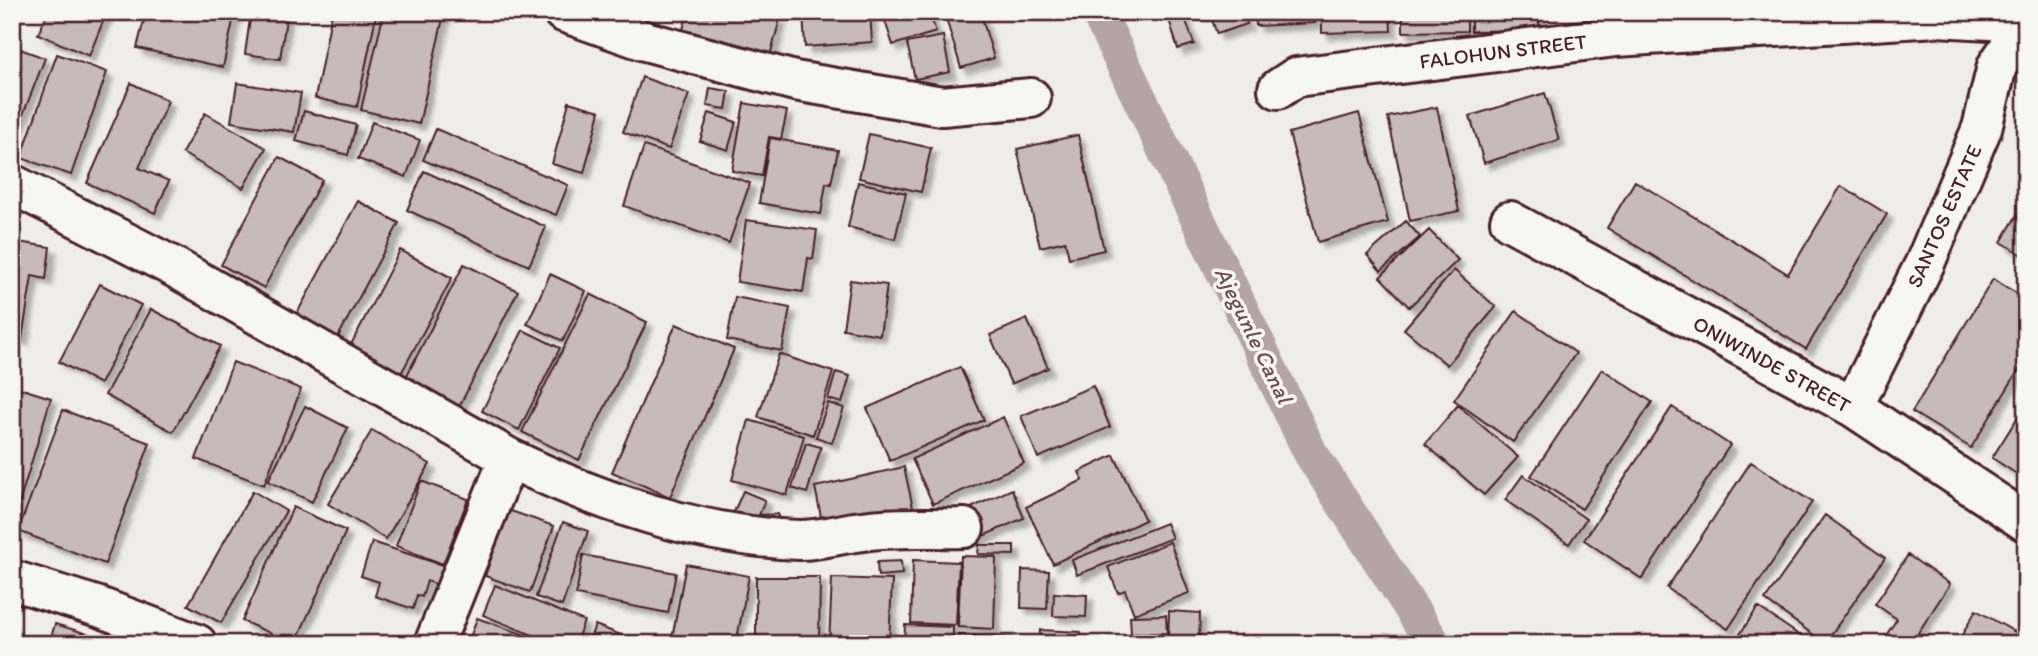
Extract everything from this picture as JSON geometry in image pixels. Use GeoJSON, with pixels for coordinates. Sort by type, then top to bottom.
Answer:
{"type":"FeatureCollection","features":[{"type":"Feature","properties":{"kind":"street"},"geometry":{"type":"LineString","coordinates":[[563,12],[645,41],[795,81],[942,106],[1031,98]]}},
{"type":"Feature","properties":{"kind":"street","name":"FALOHUN STREET"},"geometry":{"type":"LineString","coordinates":[[1278,89],[1296,77],[1615,25],[1936,14],[2026,23]]}},
{"type":"Feature","properties":{"kind":"street","name":"SANTOS ESTATE"},"geometry":{"type":"LineString","coordinates":[[1853,407],[1925,263],[1977,141],[1997,66],[2026,23]]}},
{"type":"Feature","properties":{"kind":"street"},"geometry":{"type":"LineString","coordinates":[[12,184],[172,266],[509,458],[561,483],[725,534],[802,540],[866,530],[964,528]]}},
{"type":"Feature","properties":{"kind":"street","name":"ONIWINDE STREET"},"geometry":{"type":"LineString","coordinates":[[1510,221],[1853,407],[2026,523]]}},
{"type":"Feature","properties":{"kind":"street"},"geometry":{"type":"LineString","coordinates":[[434,644],[509,458]]}},
{"type":"Feature","properties":{"kind":"street"},"geometry":{"type":"LineString","coordinates":[[12,580],[99,607],[197,644]]}},
{"type":"Feature","properties":{"kind":"building"},"geometry":{"type":"Polygon","coordinates":[[[48,12],[107,12],[89,56],[38,34],[48,12]]]}},
{"type":"Feature","properties":{"kind":"building"},"geometry":{"type":"Polygon","coordinates":[[[146,12],[235,12],[223,67],[137,48],[146,12]]]}},
{"type":"Feature","properties":{"kind":"building"},"geometry":{"type":"Polygon","coordinates":[[[251,12],[287,12],[280,59],[245,54],[251,12]]]}},
{"type":"Feature","properties":{"kind":"building"},"geometry":{"type":"Polygon","coordinates":[[[332,12],[357,12],[376,16],[357,107],[315,98],[332,12]]]}},
{"type":"Feature","properties":{"kind":"building"},"geometry":{"type":"Polygon","coordinates":[[[384,12],[444,14],[419,124],[361,110],[384,12]]]}},
{"type":"Feature","properties":{"kind":"building"},"geometry":{"type":"Polygon","coordinates":[[[688,12],[753,12],[780,19],[767,67],[679,43],[688,12]]]}},
{"type":"Feature","properties":{"kind":"building"},"geometry":{"type":"Polygon","coordinates":[[[803,12],[870,12],[872,42],[805,47],[803,12]]]}},
{"type":"Feature","properties":{"kind":"building"},"geometry":{"type":"Polygon","coordinates":[[[882,12],[929,12],[936,32],[893,45],[882,12]]]}},
{"type":"Feature","properties":{"kind":"building"},"geometry":{"type":"Polygon","coordinates":[[[944,12],[980,12],[994,58],[961,68],[944,12]]]}},
{"type":"Feature","properties":{"kind":"building"},"geometry":{"type":"Polygon","coordinates":[[[1183,12],[1194,44],[1178,49],[1168,16],[1183,12]]]}},
{"type":"Feature","properties":{"kind":"building"},"geometry":{"type":"Polygon","coordinates":[[[1225,12],[1243,12],[1247,24],[1217,34],[1211,17],[1225,12]]]}},
{"type":"Feature","properties":{"kind":"building"},"geometry":{"type":"Polygon","coordinates":[[[1255,12],[1315,12],[1315,23],[1256,26],[1255,12]]]}},
{"type":"Feature","properties":{"kind":"building"},"geometry":{"type":"Polygon","coordinates":[[[1322,12],[1390,12],[1391,31],[1322,33],[1322,12]]]}},
{"type":"Feature","properties":{"kind":"building"},"geometry":{"type":"Polygon","coordinates":[[[1403,12],[1467,12],[1467,31],[1403,32],[1403,12]]]}},
{"type":"Feature","properties":{"kind":"building"},"geometry":{"type":"Polygon","coordinates":[[[1471,12],[1539,12],[1539,30],[1471,31],[1471,12]]]}},
{"type":"Feature","properties":{"kind":"building"},"geometry":{"type":"Polygon","coordinates":[[[943,36],[950,72],[915,79],[907,43],[943,36]]]}},
{"type":"Feature","properties":{"kind":"building"},"geometry":{"type":"Polygon","coordinates":[[[12,46],[45,58],[12,143],[12,46]]]}},
{"type":"Feature","properties":{"kind":"building"},"geometry":{"type":"Polygon","coordinates":[[[57,54],[107,72],[71,175],[21,158],[57,54]]]}},
{"type":"Feature","properties":{"kind":"building"},"geometry":{"type":"Polygon","coordinates":[[[642,77],[689,94],[669,149],[623,132],[642,77]]]}},
{"type":"Feature","properties":{"kind":"building"},"geometry":{"type":"Polygon","coordinates":[[[131,83],[168,101],[139,168],[169,181],[155,213],[87,183],[131,83]]]}},
{"type":"Feature","properties":{"kind":"building"},"geometry":{"type":"Polygon","coordinates":[[[237,83],[301,93],[294,132],[231,122],[237,83]]]}},
{"type":"Feature","properties":{"kind":"building"},"geometry":{"type":"Polygon","coordinates":[[[710,88],[729,91],[726,109],[707,106],[710,88]]]}},
{"type":"Feature","properties":{"kind":"building"},"geometry":{"type":"Polygon","coordinates":[[[1545,93],[1559,140],[1484,163],[1470,116],[1545,93]]]}},
{"type":"Feature","properties":{"kind":"building"},"geometry":{"type":"Polygon","coordinates":[[[569,102],[600,111],[584,173],[552,164],[569,102]]]}},
{"type":"Feature","properties":{"kind":"building"},"geometry":{"type":"Polygon","coordinates":[[[744,103],[787,111],[781,139],[769,137],[762,176],[732,171],[744,103]]]}},
{"type":"Feature","properties":{"kind":"building"},"geometry":{"type":"Polygon","coordinates":[[[1437,107],[1459,211],[1410,221],[1388,117],[1437,107]]]}},
{"type":"Feature","properties":{"kind":"building"},"geometry":{"type":"Polygon","coordinates":[[[304,111],[356,125],[348,155],[296,141],[304,111]]]}},
{"type":"Feature","properties":{"kind":"building"},"geometry":{"type":"Polygon","coordinates":[[[205,113],[266,148],[243,188],[182,153],[205,113]]]}},
{"type":"Feature","properties":{"kind":"building"},"geometry":{"type":"Polygon","coordinates":[[[709,113],[736,122],[728,150],[700,141],[709,113]]]}},
{"type":"Feature","properties":{"kind":"building"},"geometry":{"type":"Polygon","coordinates":[[[1359,113],[1388,222],[1318,242],[1289,133],[1359,113]]]}},
{"type":"Feature","properties":{"kind":"building"},"geometry":{"type":"Polygon","coordinates":[[[372,122],[420,140],[406,177],[358,159],[372,122]]]}},
{"type":"Feature","properties":{"kind":"building"},"geometry":{"type":"Polygon","coordinates":[[[436,129],[568,185],[556,215],[423,160],[436,129]]]}},
{"type":"Feature","properties":{"kind":"building"},"geometry":{"type":"Polygon","coordinates":[[[869,134],[931,148],[921,192],[859,178],[869,134]]]}},
{"type":"Feature","properties":{"kind":"building"},"geometry":{"type":"Polygon","coordinates":[[[1078,135],[1104,250],[1069,258],[1065,241],[1040,247],[1017,149],[1078,135]]]}},
{"type":"Feature","properties":{"kind":"building"},"geometry":{"type":"Polygon","coordinates":[[[770,138],[838,150],[831,184],[826,183],[821,214],[759,203],[770,138]]]}},
{"type":"Feature","properties":{"kind":"building"},"geometry":{"type":"Polygon","coordinates":[[[644,146],[750,183],[729,243],[624,206],[644,146]]]}},
{"type":"Feature","properties":{"kind":"building"},"geometry":{"type":"Polygon","coordinates":[[[279,157],[322,180],[264,288],[221,265],[279,157]]]}},
{"type":"Feature","properties":{"kind":"building"},"geometry":{"type":"Polygon","coordinates":[[[424,171],[546,227],[529,266],[407,210],[424,171]]]}},
{"type":"Feature","properties":{"kind":"building"},"geometry":{"type":"Polygon","coordinates":[[[1635,181],[1788,274],[1841,186],[1887,214],[1806,349],[1607,228],[1635,181]]]}},
{"type":"Feature","properties":{"kind":"building"},"geometry":{"type":"Polygon","coordinates":[[[858,182],[906,193],[895,239],[848,227],[858,182]]]}},
{"type":"Feature","properties":{"kind":"building"},"geometry":{"type":"Polygon","coordinates":[[[2026,200],[2026,257],[2001,242],[2026,200]]]}},
{"type":"Feature","properties":{"kind":"building"},"geometry":{"type":"Polygon","coordinates":[[[358,201],[399,223],[338,337],[296,315],[358,201]]]}},
{"type":"Feature","properties":{"kind":"building"},"geometry":{"type":"Polygon","coordinates":[[[746,220],[817,230],[813,259],[808,258],[803,292],[737,282],[746,220]]]}},
{"type":"Feature","properties":{"kind":"building"},"geometry":{"type":"Polygon","coordinates":[[[1406,221],[1420,237],[1381,271],[1367,255],[1406,221]]]}},
{"type":"Feature","properties":{"kind":"building"},"geometry":{"type":"Polygon","coordinates":[[[1429,230],[1458,260],[1409,307],[1380,277],[1429,230]]]}},
{"type":"Feature","properties":{"kind":"building"},"geometry":{"type":"Polygon","coordinates":[[[12,241],[50,247],[46,279],[32,276],[22,339],[12,337],[12,241]]]}},
{"type":"Feature","properties":{"kind":"building"},"geometry":{"type":"Polygon","coordinates":[[[400,250],[452,278],[395,385],[344,358],[400,250]]]}},
{"type":"Feature","properties":{"kind":"building"},"geometry":{"type":"Polygon","coordinates":[[[464,264],[518,291],[458,409],[404,381],[464,264]]]}},
{"type":"Feature","properties":{"kind":"building"},"geometry":{"type":"Polygon","coordinates":[[[1454,270],[1496,307],[1447,365],[1404,329],[1454,270]]]}},
{"type":"Feature","properties":{"kind":"building"},"geometry":{"type":"Polygon","coordinates":[[[550,274],[586,291],[563,341],[527,324],[550,274]]]}},
{"type":"Feature","properties":{"kind":"building"},"geometry":{"type":"Polygon","coordinates":[[[1993,279],[2026,299],[2026,358],[1971,448],[1912,412],[1993,279]]]}},
{"type":"Feature","properties":{"kind":"building"},"geometry":{"type":"Polygon","coordinates":[[[850,280],[887,285],[880,335],[843,329],[850,280]]]}},
{"type":"Feature","properties":{"kind":"building"},"geometry":{"type":"Polygon","coordinates":[[[100,284],[141,305],[100,384],[59,362],[100,284]]]}},
{"type":"Feature","properties":{"kind":"building"},"geometry":{"type":"Polygon","coordinates":[[[590,294],[647,322],[579,460],[522,432],[590,294]]]}},
{"type":"Feature","properties":{"kind":"building"},"geometry":{"type":"Polygon","coordinates":[[[735,297],[790,308],[782,351],[727,340],[735,297]]]}},
{"type":"Feature","properties":{"kind":"building"},"geometry":{"type":"Polygon","coordinates":[[[151,309],[220,346],[173,432],[105,395],[151,309]]]}},
{"type":"Feature","properties":{"kind":"building"},"geometry":{"type":"Polygon","coordinates":[[[1516,311],[1576,353],[1513,442],[1454,400],[1516,311]]]}},
{"type":"Feature","properties":{"kind":"building"},"geometry":{"type":"Polygon","coordinates":[[[1027,319],[1048,368],[1011,384],[990,335],[1027,319]]]}},
{"type":"Feature","properties":{"kind":"building"},"geometry":{"type":"Polygon","coordinates":[[[676,324],[734,349],[670,497],[612,472],[676,324]]]}},
{"type":"Feature","properties":{"kind":"building"},"geometry":{"type":"Polygon","coordinates":[[[523,330],[560,348],[519,430],[482,411],[523,330]]]}},
{"type":"Feature","properties":{"kind":"building"},"geometry":{"type":"Polygon","coordinates":[[[779,354],[833,372],[813,435],[758,417],[779,354]]]}},
{"type":"Feature","properties":{"kind":"building"},"geometry":{"type":"Polygon","coordinates":[[[233,362],[301,389],[264,485],[196,459],[233,362]]]}},
{"type":"Feature","properties":{"kind":"building"},"geometry":{"type":"Polygon","coordinates":[[[960,367],[984,420],[890,461],[867,408],[960,367]]]}},
{"type":"Feature","properties":{"kind":"building"},"geometry":{"type":"Polygon","coordinates":[[[1602,369],[1652,402],[1582,509],[1531,476],[1602,369]]]}},
{"type":"Feature","properties":{"kind":"building"},"geometry":{"type":"Polygon","coordinates":[[[836,372],[850,376],[842,403],[828,399],[836,372]]]}},
{"type":"Feature","properties":{"kind":"building"},"geometry":{"type":"Polygon","coordinates":[[[13,386],[51,398],[13,523],[12,522],[13,386]]]}},
{"type":"Feature","properties":{"kind":"building"},"geometry":{"type":"Polygon","coordinates":[[[1093,386],[1110,427],[1038,458],[1021,416],[1093,386]]]}},
{"type":"Feature","properties":{"kind":"building"},"geometry":{"type":"Polygon","coordinates":[[[828,403],[844,408],[832,443],[816,437],[828,403]]]}},
{"type":"Feature","properties":{"kind":"building"},"geometry":{"type":"Polygon","coordinates":[[[2026,404],[2026,480],[1992,458],[2026,404]]]}},
{"type":"Feature","properties":{"kind":"building"},"geometry":{"type":"Polygon","coordinates":[[[1458,405],[1518,457],[1484,495],[1425,444],[1458,405]]]}},
{"type":"Feature","properties":{"kind":"building"},"geometry":{"type":"Polygon","coordinates":[[[305,406],[348,428],[312,502],[268,481],[305,406]]]}},
{"type":"Feature","properties":{"kind":"building"},"geometry":{"type":"Polygon","coordinates":[[[1672,407],[1730,445],[1642,579],[1584,540],[1672,407]]]}},
{"type":"Feature","properties":{"kind":"building"},"geometry":{"type":"Polygon","coordinates":[[[63,410],[150,443],[105,564],[18,531],[63,410]]]}},
{"type":"Feature","properties":{"kind":"building"},"geometry":{"type":"Polygon","coordinates":[[[1003,417],[1024,463],[933,504],[912,459],[1003,417]]]}},
{"type":"Feature","properties":{"kind":"building"},"geometry":{"type":"Polygon","coordinates":[[[749,420],[804,436],[787,495],[732,480],[749,420]]]}},
{"type":"Feature","properties":{"kind":"building"},"geometry":{"type":"Polygon","coordinates":[[[372,430],[430,464],[386,539],[328,504],[372,430]]]}},
{"type":"Feature","properties":{"kind":"building"},"geometry":{"type":"Polygon","coordinates":[[[806,443],[821,447],[807,493],[792,488],[806,443]]]}},
{"type":"Feature","properties":{"kind":"building"},"geometry":{"type":"Polygon","coordinates":[[[1114,455],[1145,520],[1053,564],[1026,507],[1083,480],[1079,472],[1114,455]]]}},
{"type":"Feature","properties":{"kind":"building"},"geometry":{"type":"Polygon","coordinates":[[[1751,462],[1812,502],[1728,629],[1667,588],[1751,462]]]}},
{"type":"Feature","properties":{"kind":"building"},"geometry":{"type":"Polygon","coordinates":[[[904,467],[914,512],[824,532],[815,487],[904,467]]]}},
{"type":"Feature","properties":{"kind":"building"},"geometry":{"type":"Polygon","coordinates":[[[1523,475],[1586,519],[1569,544],[1505,500],[1523,475]]]}},
{"type":"Feature","properties":{"kind":"building"},"geometry":{"type":"Polygon","coordinates":[[[421,481],[468,499],[443,564],[396,546],[421,481]]]}},
{"type":"Feature","properties":{"kind":"building"},"geometry":{"type":"Polygon","coordinates":[[[1012,489],[1024,518],[972,541],[960,513],[1012,489]]]}},
{"type":"Feature","properties":{"kind":"building"},"geometry":{"type":"Polygon","coordinates":[[[253,491],[286,511],[221,623],[188,605],[253,491]]]}},
{"type":"Feature","properties":{"kind":"building"},"geometry":{"type":"Polygon","coordinates":[[[743,491],[765,500],[756,523],[733,514],[743,491]]]}},
{"type":"Feature","properties":{"kind":"building"},"geometry":{"type":"Polygon","coordinates":[[[293,507],[346,531],[295,644],[242,621],[293,507]]]}},
{"type":"Feature","properties":{"kind":"building"},"geometry":{"type":"Polygon","coordinates":[[[508,510],[554,526],[530,592],[485,576],[508,510]]]}},
{"type":"Feature","properties":{"kind":"building"},"geometry":{"type":"Polygon","coordinates":[[[778,514],[778,522],[759,522],[759,515],[778,514]]]}},
{"type":"Feature","properties":{"kind":"building"},"geometry":{"type":"Polygon","coordinates":[[[1825,515],[1885,558],[1825,643],[1765,600],[1825,515]]]}},
{"type":"Feature","properties":{"kind":"building"},"geometry":{"type":"Polygon","coordinates":[[[563,522],[588,531],[562,606],[536,597],[563,522]]]}},
{"type":"Feature","properties":{"kind":"building"},"geometry":{"type":"Polygon","coordinates":[[[1166,523],[1172,538],[1077,575],[1072,560],[1166,523]]]}},
{"type":"Feature","properties":{"kind":"building"},"geometry":{"type":"Polygon","coordinates":[[[372,542],[445,566],[438,585],[427,581],[422,597],[417,595],[413,609],[375,596],[379,582],[361,576],[372,542]]]}},
{"type":"Feature","properties":{"kind":"building"},"geometry":{"type":"Polygon","coordinates":[[[1170,542],[1189,593],[1134,614],[1125,590],[1118,593],[1108,567],[1170,542]]]}},
{"type":"Feature","properties":{"kind":"building"},"geometry":{"type":"Polygon","coordinates":[[[979,545],[1014,545],[1014,555],[978,554],[979,545]]]}},
{"type":"Feature","properties":{"kind":"building"},"geometry":{"type":"Polygon","coordinates":[[[583,555],[676,573],[668,613],[576,595],[583,555]]]}},
{"type":"Feature","properties":{"kind":"building"},"geometry":{"type":"Polygon","coordinates":[[[1908,555],[1950,584],[1918,633],[1931,641],[1929,644],[1880,644],[1897,619],[1875,604],[1908,555]]]}},
{"type":"Feature","properties":{"kind":"building"},"geometry":{"type":"Polygon","coordinates":[[[961,556],[996,557],[994,629],[958,627],[961,556]]]}},
{"type":"Feature","properties":{"kind":"building"},"geometry":{"type":"Polygon","coordinates":[[[913,560],[959,562],[956,625],[911,623],[913,560]]]}},
{"type":"Feature","properties":{"kind":"building"},"geometry":{"type":"Polygon","coordinates":[[[901,561],[902,574],[878,576],[877,562],[901,561]]]}},
{"type":"Feature","properties":{"kind":"building"},"geometry":{"type":"Polygon","coordinates":[[[686,564],[749,576],[736,644],[671,644],[686,564]]]}},
{"type":"Feature","properties":{"kind":"building"},"geometry":{"type":"Polygon","coordinates":[[[1022,570],[1049,571],[1047,609],[1021,608],[1022,570]]]}},
{"type":"Feature","properties":{"kind":"building"},"geometry":{"type":"Polygon","coordinates":[[[756,577],[820,577],[819,644],[756,644],[756,577]]]}},
{"type":"Feature","properties":{"kind":"building"},"geometry":{"type":"Polygon","coordinates":[[[832,578],[892,580],[889,644],[829,644],[832,578]]]}},
{"type":"Feature","properties":{"kind":"building"},"geometry":{"type":"Polygon","coordinates":[[[495,585],[584,621],[575,644],[555,644],[483,615],[495,585]]]}},
{"type":"Feature","properties":{"kind":"building"},"geometry":{"type":"Polygon","coordinates":[[[1054,593],[1087,595],[1086,617],[1053,616],[1054,593]]]}},
{"type":"Feature","properties":{"kind":"building"},"geometry":{"type":"Polygon","coordinates":[[[1758,607],[1812,644],[1742,644],[1736,640],[1758,607]]]}},
{"type":"Feature","properties":{"kind":"building"},"geometry":{"type":"Polygon","coordinates":[[[1976,610],[2015,632],[2018,628],[2026,633],[2026,644],[1957,644],[1976,610]]]}},
{"type":"Feature","properties":{"kind":"building"},"geometry":{"type":"Polygon","coordinates":[[[1169,611],[1200,613],[1199,644],[1168,644],[1169,611]]]}},
{"type":"Feature","properties":{"kind":"building"},"geometry":{"type":"Polygon","coordinates":[[[1166,615],[1167,633],[1131,634],[1130,616],[1166,615]]]}},
{"type":"Feature","properties":{"kind":"building"},"geometry":{"type":"Polygon","coordinates":[[[477,618],[536,639],[535,644],[468,644],[477,618]]]}},
{"type":"Feature","properties":{"kind":"building"},"geometry":{"type":"Polygon","coordinates":[[[55,624],[121,644],[49,644],[55,624]]]}},
{"type":"Feature","properties":{"kind":"building"},"geometry":{"type":"Polygon","coordinates":[[[595,625],[644,644],[588,644],[595,625]]]}},
{"type":"Feature","properties":{"kind":"building"},"geometry":{"type":"Polygon","coordinates":[[[905,625],[953,627],[953,644],[904,644],[905,625]]]}},
{"type":"Feature","properties":{"kind":"building"},"geometry":{"type":"Polygon","coordinates":[[[1040,630],[1081,632],[1080,644],[1039,644],[1040,630]]]}},
{"type":"Feature","properties":{"kind":"building"},"geometry":{"type":"Polygon","coordinates":[[[958,635],[1017,638],[1017,644],[958,644],[958,635]]]}},
{"type":"Feature","properties":{"kind":"building"},"geometry":{"type":"Polygon","coordinates":[[[1242,635],[1245,644],[1219,644],[1242,635]]]}},
{"type":"Feature","properties":{"kind":"building"},"geometry":{"type":"Polygon","coordinates":[[[1129,640],[1157,641],[1157,644],[1129,644],[1129,640]]]}},
{"type":"Feature","properties":{"kind":"waterway","name":"Ajegunle Canal"},"geometry":{"type":"LineString","coordinates":[[1098,12],[1310,452],[1434,644]]}}]}
